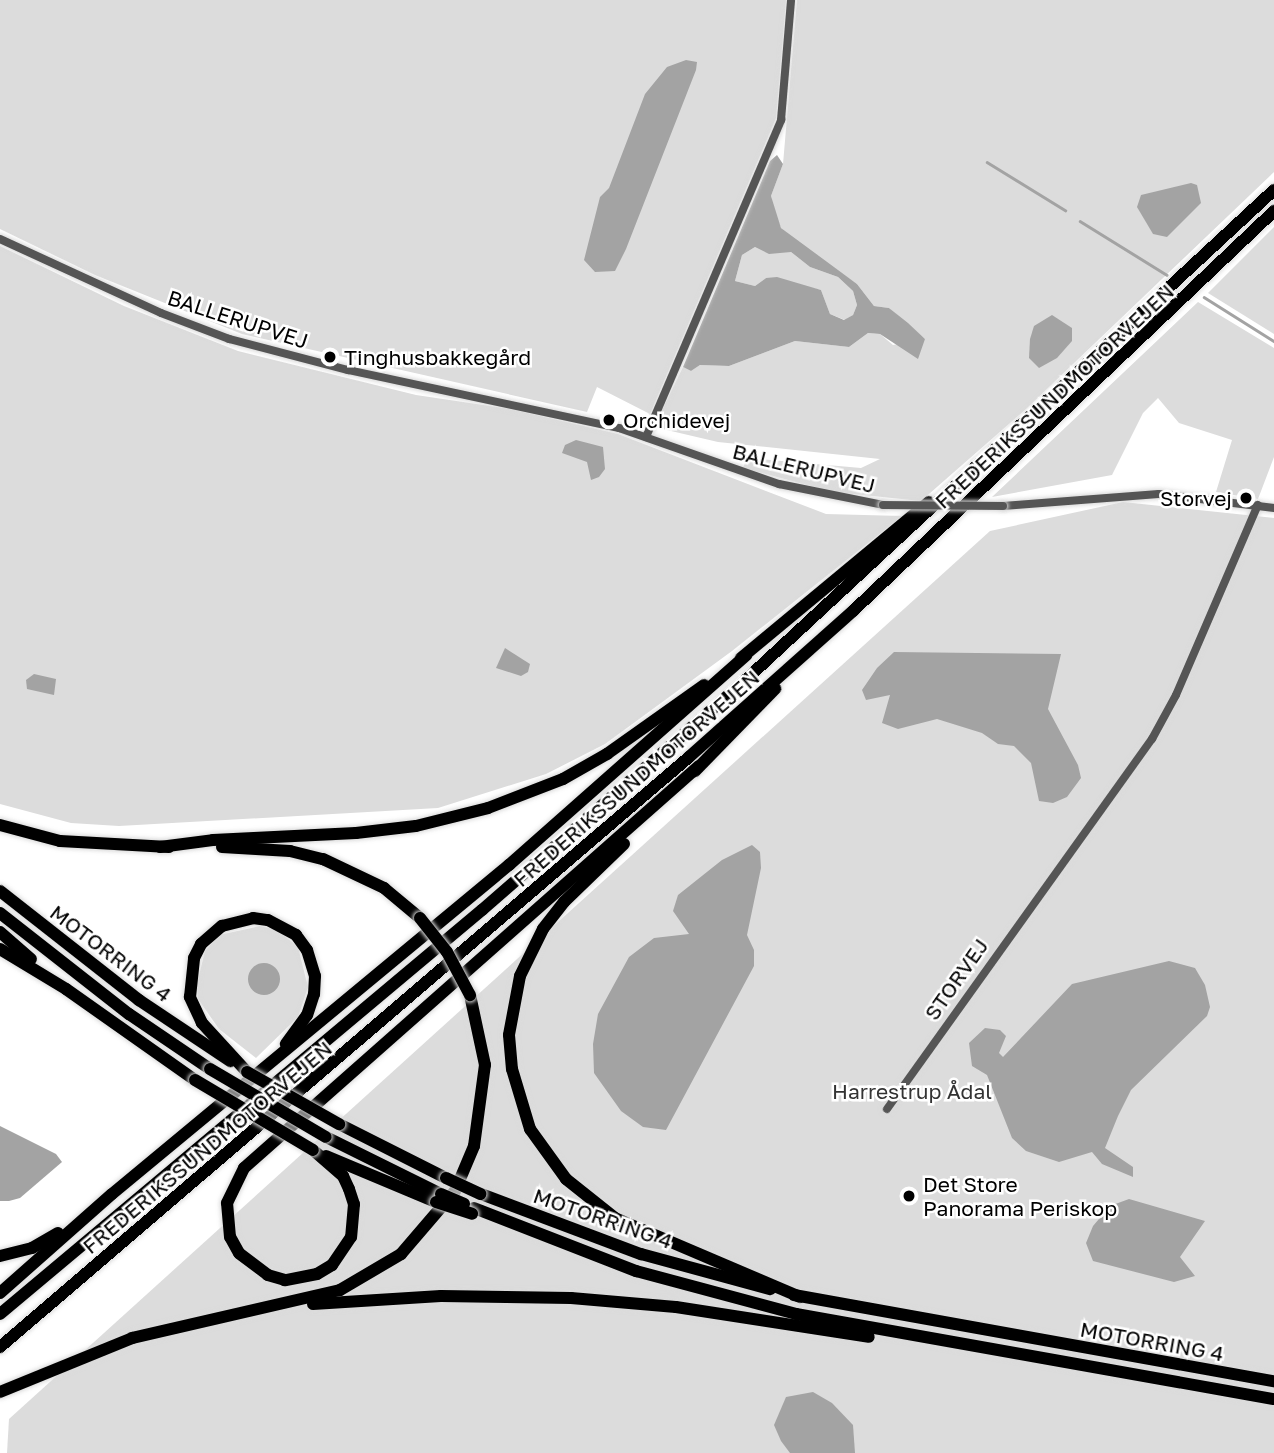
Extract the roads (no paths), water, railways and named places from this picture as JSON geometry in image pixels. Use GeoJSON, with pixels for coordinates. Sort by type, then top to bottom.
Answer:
{"type":"FeatureCollection","features":[{"type":"Feature","properties":{"kind":"highway","name":"FREDERIKSSUNDMOTORVEJEN"},"geometry":{"type":"LineString","coordinates":[[0,1314],[512,885],[976,471],[1274,190]]}},
{"type":"Feature","properties":{"kind":"highway","name":"FREDERIKSSUNDMOTORVEJEN"},"geometry":{"type":"LineString","coordinates":[[0,1347],[496,927],[818,642],[1274,211]]}},
{"type":"Feature","properties":{"kind":"highway"},"geometry":{"type":"LineString","coordinates":[[0,1293],[112,1194],[509,865],[746,655],[933,499],[976,471]]}},
{"type":"Feature","properties":{"kind":"highway"},"geometry":{"type":"LineString","coordinates":[[313,1150],[343,1176],[349,1189],[354,1212],[351,1237],[332,1265],[317,1274],[285,1280],[268,1275],[246,1260],[230,1237],[228,1203],[244,1168],[699,766],[741,727],[818,642]]}},
{"type":"Feature","properties":{"kind":"highway"},"geometry":{"type":"LineString","coordinates":[[160,848],[213,840],[356,833],[416,826],[488,808],[564,779],[607,754],[746,655]]}},
{"type":"Feature","properties":{"kind":"highway"},"geometry":{"type":"LineString","coordinates":[[699,766],[564,902],[543,929],[520,976],[512,1007],[512,1069],[530,1129],[565,1179],[586,1199],[644,1234],[800,1297]]}},
{"type":"Feature","properties":{"kind":"highway"},"geometry":{"type":"LineString","coordinates":[[0,825],[60,841],[160,848],[260,848],[323,859],[384,888],[420,918],[447,952],[470,995],[482,1041],[484,1093],[474,1146],[455,1191],[422,1234],[383,1266],[340,1290],[282,1306],[132,1338],[0,1392]]}},
{"type":"Feature","properties":{"kind":"highway","name":"MOTORRING 4"},"geometry":{"type":"LineString","coordinates":[[0,891],[72,950],[247,1072],[339,1124],[481,1194],[641,1254],[800,1297],[1274,1381]]}},
{"type":"Feature","properties":{"kind":"highway","name":"MOTORRING 4"},"geometry":{"type":"LineString","coordinates":[[0,913],[129,1014],[210,1069],[326,1137],[439,1198],[473,1211],[636,1270],[719,1294],[979,1349],[1274,1399]]}},
{"type":"Feature","properties":{"kind":"highway"},"geometry":{"type":"LineString","coordinates":[[226,1056],[194,1010],[188,986],[194,958],[201,944],[222,926],[253,918],[268,920],[296,935],[307,950],[315,976],[307,1015],[261,1069]]}},
{"type":"Feature","properties":{"kind":"highway"},"geometry":{"type":"LineString","coordinates":[[0,932],[66,989]]}},
{"type":"Feature","properties":{"kind":"highway"},"geometry":{"type":"LineString","coordinates":[[0,949],[66,989],[195,1080],[313,1150],[439,1198]]}},
{"type":"Feature","properties":{"kind":"highway"},"geometry":{"type":"LineString","coordinates":[[0,1256],[42,1243],[112,1194]]}},
{"type":"Feature","properties":{"kind":"highway"},"geometry":{"type":"LineString","coordinates":[[282,1306],[441,1296],[595,1299],[686,1308],[900,1342],[979,1349]]}},
{"type":"Feature","properties":{"kind":"street"},"geometry":{"type":"LineString","coordinates":[[646,437],[781,120],[791,0]]}},
{"type":"Feature","properties":{"kind":"street","name":"BALLERUPVEJ"},"geometry":{"type":"LineString","coordinates":[[0,239],[161,313],[229,339],[646,437],[779,484],[883,505],[1003,506],[1150,494],[1274,508]]}},
{"type":"Feature","properties":{"kind":"street","name":"STORVEJ"},"geometry":{"type":"LineString","coordinates":[[887,1109],[1152,739],[1176,695],[1258,505]]}},
{"type":"Feature","properties":{"kind":"waterway"},"geometry":{"type":"LineString","coordinates":[[987,162],[1065,210]]}},
{"type":"Feature","properties":{"kind":"waterway"},"geometry":{"type":"LineString","coordinates":[[1080,221],[1167,275]]}},
{"type":"Feature","properties":{"kind":"waterway"},"geometry":{"type":"LineString","coordinates":[[1204,297],[1274,341]]}},
{"type":"Feature","properties":{"kind":"place","name":"Tinghusbakkegård"},"geometry":{"type":"Point","coordinates":[330,357]}},
{"type":"Feature","properties":{"kind":"place","name":"Orchidevej"},"geometry":{"type":"Point","coordinates":[609,420]}},
{"type":"Feature","properties":{"kind":"place","name":"Storvej"},"geometry":{"type":"Point","coordinates":[1246,498]}},
{"type":"Feature","properties":{"kind":"place","name":"Det Store Panorama Periskop"},"geometry":{"type":"Point","coordinates":[909,1196]}},
{"type":"Feature","properties":{"kind":"park label","name":"Harrestrup Ådal"},"geometry":{"type":"Point","coordinates":[912,1091]}}]}
